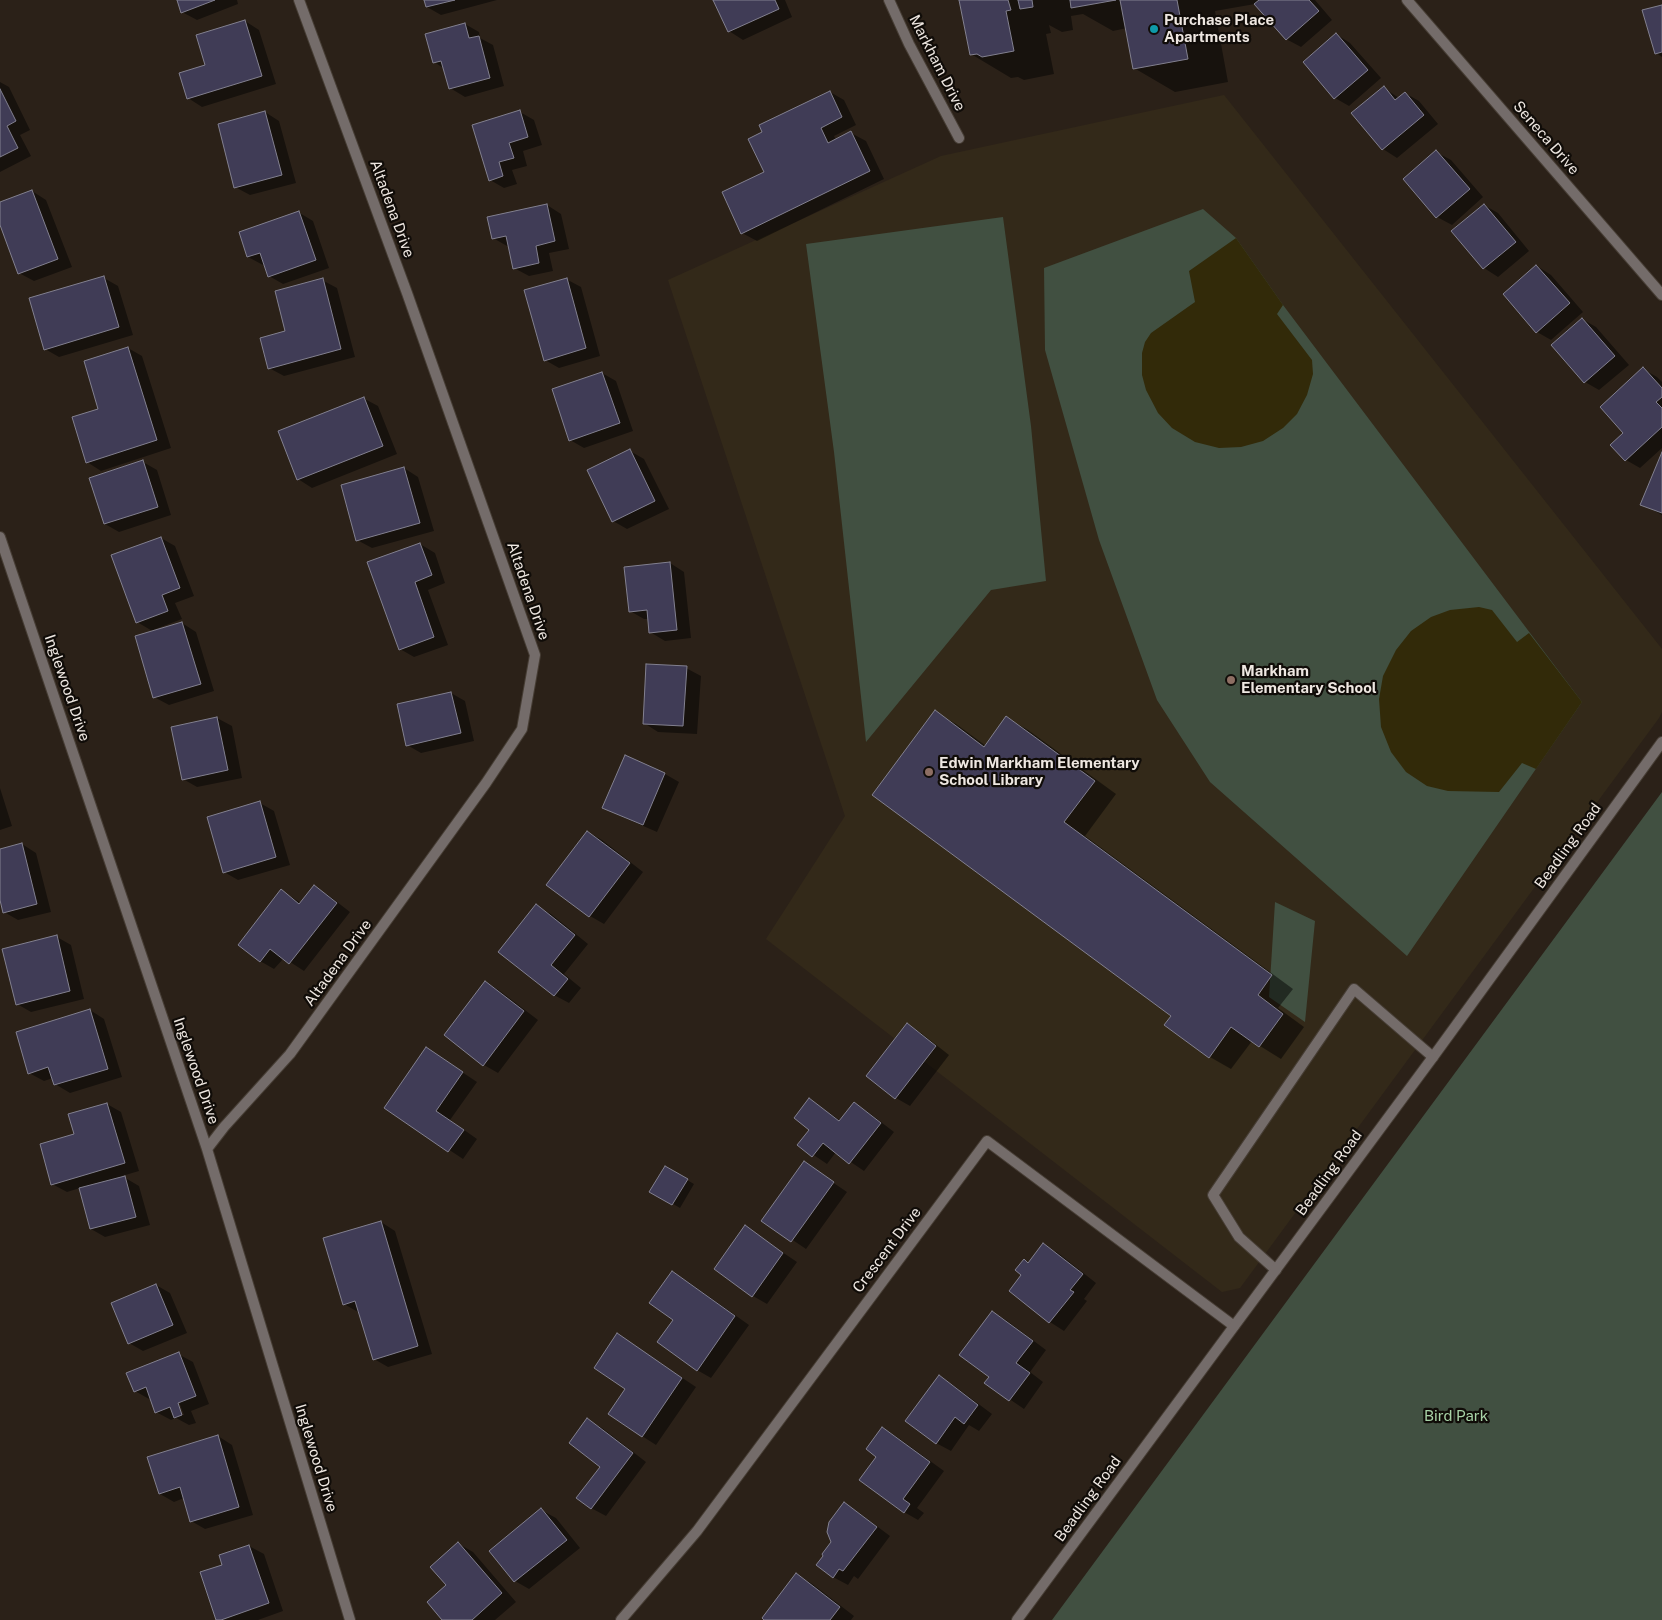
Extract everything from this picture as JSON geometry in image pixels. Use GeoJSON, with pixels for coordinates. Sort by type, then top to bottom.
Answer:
{"type":"FeatureCollection","features":[{"type":"Feature","properties":{"kind":"street","name":"Altadena Drive"},"geometry":{"type":"LineString","coordinates":[[207,1149],[224,1127],[290,1054],[502,760],[522,729],[534,655],[407,293],[299,0]]}},
{"type":"Feature","properties":{"kind":"street","name":"Markham Drive"},"geometry":{"type":"LineString","coordinates":[[889,0],[909,44],[959,138]]}},
{"type":"Feature","properties":{"kind":"street","name":"Seneca Drive"},"geometry":{"type":"LineString","coordinates":[[1407,0],[1662,295]]}},
{"type":"Feature","properties":{"kind":"street","name":"Inglewood Drive"},"geometry":{"type":"LineString","coordinates":[[0,537],[207,1149],[350,1620]]}},
{"type":"Feature","properties":{"kind":"street","name":"Beadling Road"},"geometry":{"type":"LineString","coordinates":[[1017,1620],[1433,1057],[1662,742]]}},
{"type":"Feature","properties":{"kind":"street"},"geometry":{"type":"LineString","coordinates":[[1276,1270],[1240,1237],[1213,1195],[1354,989],[1433,1057]]}},
{"type":"Feature","properties":{"kind":"street","name":"Crescent Drive"},"geometry":{"type":"LineString","coordinates":[[621,1620],[698,1531],[987,1141],[1234,1326]]}},
{"type":"Feature","properties":{"kind":"shaded area","name":"Markham Elementary School"},"geometry":{"type":"Polygon","coordinates":[[[1224,95],[1662,649],[1662,712],[1240,1288],[1222,1292],[766,939],[845,816],[668,280],[941,156],[1224,95]]]}},
{"type":"Feature","properties":{"kind":"green space"},"geometry":{"type":"Polygon","coordinates":[[[1203,209],[1236,238],[1283,305],[1582,702],[1407,956],[1210,782],[1157,700],[1099,540],[1045,350],[1044,268],[1203,209]]]}},
{"type":"Feature","properties":{"kind":"green space"},"geometry":{"type":"Polygon","coordinates":[[[1003,217],[1031,426],[1046,581],[991,590],[866,742],[834,452],[806,244],[1003,217]]]}},
{"type":"Feature","properties":{"kind":"green space","name":"Bird Park"},"geometry":{"type":"Polygon","coordinates":[[[1662,792],[1662,1620],[1052,1620],[1256,1343],[1662,792]]]}},
{"type":"Feature","properties":{"kind":"green space"},"geometry":{"type":"Polygon","coordinates":[[[1275,902],[1315,921],[1305,1022],[1269,997],[1275,902]]]}},
{"type":"Feature","properties":{"kind":"sand"},"geometry":{"type":"Polygon","coordinates":[[[1236,238],[1283,305],[1277,314],[1312,360],[1313,374],[1307,395],[1297,414],[1283,428],[1263,441],[1241,447],[1219,448],[1195,442],[1172,428],[1158,413],[1146,390],[1142,375],[1142,353],[1145,342],[1151,333],[1195,302],[1189,271],[1236,238]]]}},
{"type":"Feature","properties":{"kind":"sand"},"geometry":{"type":"Polygon","coordinates":[[[1479,607],[1492,610],[1517,642],[1529,633],[1582,702],[1536,769],[1522,763],[1499,792],[1448,791],[1427,786],[1406,772],[1391,752],[1381,727],[1379,699],[1383,676],[1396,650],[1411,631],[1431,617],[1450,610],[1479,607]]]}},
{"type":"Feature","properties":{"kind":"building"},"geometry":{"type":"Polygon","coordinates":[[[177,0],[215,0],[181,13],[177,0]]]}},
{"type":"Feature","properties":{"kind":"building"},"geometry":{"type":"Polygon","coordinates":[[[424,0],[455,0],[426,7],[424,0]]]}},
{"type":"Feature","properties":{"kind":"building"},"geometry":{"type":"Polygon","coordinates":[[[713,0],[775,0],[779,9],[728,32],[713,0]]]}},
{"type":"Feature","properties":{"kind":"building"},"geometry":{"type":"Polygon","coordinates":[[[959,0],[1008,0],[1011,10],[1006,11],[1014,51],[982,57],[977,54],[970,55],[959,0]]]}},
{"type":"Feature","properties":{"kind":"building"},"geometry":{"type":"Polygon","coordinates":[[[1018,0],[1032,0],[1033,7],[1020,9],[1018,0]]]}},
{"type":"Feature","properties":{"kind":"building"},"geometry":{"type":"Polygon","coordinates":[[[1070,0],[1116,0],[1071,8],[1070,0]]]}},
{"type":"Feature","properties":{"kind":"building","name":"Purchase Place Apartments"},"geometry":{"type":"Polygon","coordinates":[[[1120,0],[1177,0],[1188,59],[1133,69],[1120,0]]]}},
{"type":"Feature","properties":{"kind":"building"},"geometry":{"type":"Polygon","coordinates":[[[1259,0],[1309,0],[1319,11],[1286,40],[1254,4],[1259,0]]]}},
{"type":"Feature","properties":{"kind":"building"},"geometry":{"type":"Polygon","coordinates":[[[1662,5],[1662,52],[1655,54],[1642,10],[1662,5]]]}},
{"type":"Feature","properties":{"kind":"building"},"geometry":{"type":"Polygon","coordinates":[[[245,20],[262,76],[187,99],[179,73],[205,65],[196,35],[245,20]]]}},
{"type":"Feature","properties":{"kind":"building"},"geometry":{"type":"Polygon","coordinates":[[[465,23],[469,38],[479,36],[490,78],[449,89],[441,61],[433,63],[425,34],[465,23]]]}},
{"type":"Feature","properties":{"kind":"building"},"geometry":{"type":"Polygon","coordinates":[[[1336,33],[1368,70],[1334,99],[1303,62],[1336,33]]]}},
{"type":"Feature","properties":{"kind":"building"},"geometry":{"type":"Polygon","coordinates":[[[1384,86],[1395,100],[1405,92],[1424,115],[1382,150],[1351,113],[1384,86]]]}},
{"type":"Feature","properties":{"kind":"building"},"geometry":{"type":"Polygon","coordinates":[[[0,89],[16,121],[7,126],[18,148],[0,157],[0,89]]]}},
{"type":"Feature","properties":{"kind":"building"},"geometry":{"type":"Polygon","coordinates":[[[830,91],[842,117],[821,128],[828,143],[851,131],[870,171],[741,234],[722,192],[764,172],[748,139],[762,132],[759,125],[830,91]]]}},
{"type":"Feature","properties":{"kind":"building"},"geometry":{"type":"Polygon","coordinates":[[[520,110],[528,137],[509,143],[514,158],[499,162],[503,176],[489,181],[472,125],[520,110]]]}},
{"type":"Feature","properties":{"kind":"building"},"geometry":{"type":"Polygon","coordinates":[[[265,111],[282,175],[234,188],[218,124],[265,111]]]}},
{"type":"Feature","properties":{"kind":"building"},"geometry":{"type":"Polygon","coordinates":[[[1436,150],[1470,189],[1436,218],[1403,179],[1436,150]]]}},
{"type":"Feature","properties":{"kind":"building"},"geometry":{"type":"Polygon","coordinates":[[[32,190],[58,259],[18,274],[0,225],[0,202],[32,190]]]}},
{"type":"Feature","properties":{"kind":"building"},"geometry":{"type":"Polygon","coordinates":[[[547,204],[555,241],[536,246],[539,263],[513,269],[506,236],[492,239],[487,217],[547,204]]]}},
{"type":"Feature","properties":{"kind":"building"},"geometry":{"type":"Polygon","coordinates":[[[1484,204],[1516,242],[1483,269],[1451,231],[1484,204]]]}},
{"type":"Feature","properties":{"kind":"building"},"geometry":{"type":"Polygon","coordinates":[[[299,211],[316,260],[268,277],[260,253],[247,257],[239,232],[299,211]]]}},
{"type":"Feature","properties":{"kind":"building"},"geometry":{"type":"Polygon","coordinates":[[[1536,265],[1570,303],[1536,333],[1503,294],[1536,265]]]}},
{"type":"Feature","properties":{"kind":"building"},"geometry":{"type":"Polygon","coordinates":[[[104,276],[119,327],[44,350],[29,298],[104,276]]]}},
{"type":"Feature","properties":{"kind":"building"},"geometry":{"type":"Polygon","coordinates":[[[323,278],[341,349],[268,369],[260,338],[285,331],[275,291],[323,278]]]}},
{"type":"Feature","properties":{"kind":"building"},"geometry":{"type":"Polygon","coordinates":[[[567,278],[586,348],[544,361],[524,290],[567,278]]]}},
{"type":"Feature","properties":{"kind":"building"},"geometry":{"type":"Polygon","coordinates":[[[1582,318],[1615,356],[1584,383],[1551,345],[1582,318]]]}},
{"type":"Feature","properties":{"kind":"building"},"geometry":{"type":"Polygon","coordinates":[[[128,347],[157,440],[86,463],[72,417],[98,409],[84,361],[128,347]]]}},
{"type":"Feature","properties":{"kind":"building"},"geometry":{"type":"Polygon","coordinates":[[[1643,367],[1662,388],[1662,397],[1656,402],[1662,408],[1662,427],[1625,461],[1610,445],[1623,433],[1600,407],[1643,367]]]}},
{"type":"Feature","properties":{"kind":"building"},"geometry":{"type":"Polygon","coordinates":[[[602,372],[620,423],[569,441],[552,389],[602,372]]]}},
{"type":"Feature","properties":{"kind":"building"},"geometry":{"type":"Polygon","coordinates":[[[364,397],[383,446],[297,480],[278,431],[364,397]]]}},
{"type":"Feature","properties":{"kind":"building"},"geometry":{"type":"Polygon","coordinates":[[[630,449],[655,501],[612,522],[587,470],[630,449]]]}},
{"type":"Feature","properties":{"kind":"building"},"geometry":{"type":"Polygon","coordinates":[[[1662,452],[1662,513],[1640,505],[1662,452]]]}},
{"type":"Feature","properties":{"kind":"building"},"geometry":{"type":"Polygon","coordinates":[[[143,460],[158,507],[104,524],[89,478],[143,460]]]}},
{"type":"Feature","properties":{"kind":"building"},"geometry":{"type":"Polygon","coordinates":[[[404,467],[420,523],[356,541],[341,485],[404,467]]]}},
{"type":"Feature","properties":{"kind":"building"},"geometry":{"type":"Polygon","coordinates":[[[161,537],[180,588],[162,595],[168,611],[136,623],[111,555],[161,537]]]}},
{"type":"Feature","properties":{"kind":"building"},"geometry":{"type":"Polygon","coordinates":[[[420,543],[432,575],[415,582],[434,637],[399,650],[367,562],[420,543]]]}},
{"type":"Feature","properties":{"kind":"building"},"geometry":{"type":"Polygon","coordinates":[[[670,562],[677,630],[649,633],[647,610],[629,612],[624,567],[670,562]]]}},
{"type":"Feature","properties":{"kind":"building"},"geometry":{"type":"Polygon","coordinates":[[[182,622],[201,684],[153,698],[135,636],[182,622]]]}},
{"type":"Feature","properties":{"kind":"building"},"geometry":{"type":"Polygon","coordinates":[[[646,664],[687,666],[683,726],[643,724],[646,664]]]}},
{"type":"Feature","properties":{"kind":"building"},"geometry":{"type":"Polygon","coordinates":[[[451,692],[461,733],[406,746],[397,704],[451,692]]]}},
{"type":"Feature","properties":{"kind":"building"},"geometry":{"type":"Polygon","coordinates":[[[935,710],[984,747],[1006,716],[1095,781],[1064,822],[1272,975],[1258,995],[1283,1014],[1259,1047],[1231,1027],[1209,1058],[1164,1025],[1171,1016],[872,795],[935,710]]]}},
{"type":"Feature","properties":{"kind":"building"},"geometry":{"type":"Polygon","coordinates":[[[217,717],[228,770],[182,780],[171,727],[217,717]]]}},
{"type":"Feature","properties":{"kind":"building"},"geometry":{"type":"Polygon","coordinates":[[[625,755],[665,773],[643,825],[602,808],[625,755]]]}},
{"type":"Feature","properties":{"kind":"building"},"geometry":{"type":"Polygon","coordinates":[[[260,801],[276,857],[223,873],[207,817],[260,801]]]}},
{"type":"Feature","properties":{"kind":"building"},"geometry":{"type":"Polygon","coordinates":[[[587,831],[630,863],[589,917],[546,885],[587,831]]]}},
{"type":"Feature","properties":{"kind":"building"},"geometry":{"type":"Polygon","coordinates":[[[22,843],[37,904],[3,913],[0,900],[0,849],[22,843]]]}},
{"type":"Feature","properties":{"kind":"building"},"geometry":{"type":"Polygon","coordinates":[[[314,885],[337,903],[289,964],[270,949],[260,962],[238,945],[281,889],[299,904],[314,885]]]}},
{"type":"Feature","properties":{"kind":"building"},"geometry":{"type":"Polygon","coordinates":[[[536,904],[575,935],[551,965],[568,979],[554,996],[498,952],[536,904]]]}},
{"type":"Feature","properties":{"kind":"building"},"geometry":{"type":"Polygon","coordinates":[[[57,935],[70,991],[16,1005],[2,949],[57,935]]]}},
{"type":"Feature","properties":{"kind":"building"},"geometry":{"type":"Polygon","coordinates":[[[485,981],[524,1011],[483,1066],[444,1035],[485,981]]]}},
{"type":"Feature","properties":{"kind":"building"},"geometry":{"type":"Polygon","coordinates":[[[90,1009],[108,1069],[54,1085],[48,1067],[28,1074],[16,1032],[90,1009]]]}},
{"type":"Feature","properties":{"kind":"building"},"geometry":{"type":"Polygon","coordinates":[[[907,1023],[936,1046],[895,1099],[866,1076],[907,1023]]]}},
{"type":"Feature","properties":{"kind":"building"},"geometry":{"type":"Polygon","coordinates":[[[426,1047],[463,1072],[436,1111],[464,1130],[448,1152],[384,1108],[426,1047]]]}},
{"type":"Feature","properties":{"kind":"building"},"geometry":{"type":"Polygon","coordinates":[[[809,1098],[839,1121],[854,1102],[881,1123],[849,1164],[823,1143],[812,1157],[797,1145],[809,1130],[794,1118],[809,1098]]]}},
{"type":"Feature","properties":{"kind":"building"},"geometry":{"type":"Polygon","coordinates":[[[107,1103],[125,1163],[51,1185],[40,1144],[74,1134],[68,1114],[107,1103]]]}},
{"type":"Feature","properties":{"kind":"building"},"geometry":{"type":"Polygon","coordinates":[[[804,1161],[834,1182],[791,1242],[761,1221],[804,1161]]]}},
{"type":"Feature","properties":{"kind":"building"},"geometry":{"type":"Polygon","coordinates":[[[665,1166],[688,1179],[672,1205],[649,1192],[665,1166]]]}},
{"type":"Feature","properties":{"kind":"building"},"geometry":{"type":"Polygon","coordinates":[[[125,1176],[136,1217],[90,1229],[79,1188],[125,1176]]]}},
{"type":"Feature","properties":{"kind":"building"},"geometry":{"type":"Polygon","coordinates":[[[381,1221],[418,1346],[373,1360],[355,1301],[343,1305],[323,1238],[381,1221]]]}},
{"type":"Feature","properties":{"kind":"building"},"geometry":{"type":"Polygon","coordinates":[[[745,1225],[783,1253],[752,1297],[714,1269],[745,1225]]]}},
{"type":"Feature","properties":{"kind":"building"},"geometry":{"type":"Polygon","coordinates":[[[1043,1243],[1083,1274],[1070,1290],[1074,1292],[1049,1323],[1009,1291],[1021,1275],[1015,1270],[1024,1259],[1028,1263],[1043,1243]]]}},
{"type":"Feature","properties":{"kind":"building"},"geometry":{"type":"Polygon","coordinates":[[[672,1271],[735,1316],[697,1371],[657,1342],[673,1320],[649,1303],[672,1271]]]}},
{"type":"Feature","properties":{"kind":"building"},"geometry":{"type":"Polygon","coordinates":[[[156,1284],[173,1325],[128,1344],[111,1303],[156,1284]]]}},
{"type":"Feature","properties":{"kind":"building"},"geometry":{"type":"Polygon","coordinates":[[[992,1311],[1033,1341],[1016,1363],[1030,1373],[1009,1401],[984,1383],[989,1377],[959,1355],[992,1311]]]}},
{"type":"Feature","properties":{"kind":"building"},"geometry":{"type":"Polygon","coordinates":[[[617,1333],[682,1378],[642,1437],[608,1414],[625,1389],[594,1368],[617,1333]]]}},
{"type":"Feature","properties":{"kind":"building"},"geometry":{"type":"Polygon","coordinates":[[[179,1352],[196,1396],[178,1403],[182,1415],[174,1418],[170,1407],[155,1413],[146,1387],[134,1392],[126,1373],[179,1352]]]}},
{"type":"Feature","properties":{"kind":"building"},"geometry":{"type":"Polygon","coordinates":[[[939,1375],[978,1405],[964,1424],[955,1417],[936,1444],[905,1421],[939,1375]]]}},
{"type":"Feature","properties":{"kind":"building"},"geometry":{"type":"Polygon","coordinates":[[[587,1418],[633,1453],[591,1509],[576,1498],[600,1467],[569,1443],[587,1418]]]}},
{"type":"Feature","properties":{"kind":"building"},"geometry":{"type":"Polygon","coordinates":[[[882,1427],[930,1462],[903,1499],[910,1504],[904,1513],[859,1480],[876,1457],[866,1449],[882,1427]]]}},
{"type":"Feature","properties":{"kind":"building"},"geometry":{"type":"Polygon","coordinates":[[[218,1435],[239,1507],[190,1522],[180,1487],[159,1494],[147,1457],[218,1435]]]}},
{"type":"Feature","properties":{"kind":"building"},"geometry":{"type":"Polygon","coordinates":[[[844,1502],[877,1527],[843,1571],[839,1569],[833,1578],[816,1565],[831,1542],[827,1532],[829,1522],[844,1502]]]}},
{"type":"Feature","properties":{"kind":"building"},"geometry":{"type":"Polygon","coordinates":[[[541,1508],[567,1540],[514,1582],[489,1551],[541,1508]]]}},
{"type":"Feature","properties":{"kind":"building"},"geometry":{"type":"Polygon","coordinates":[[[458,1542],[502,1593],[472,1620],[442,1620],[427,1602],[446,1585],[430,1567],[458,1542]]]}},
{"type":"Feature","properties":{"kind":"building"},"geometry":{"type":"Polygon","coordinates":[[[249,1545],[269,1603],[221,1620],[216,1620],[200,1572],[222,1565],[219,1555],[249,1545]]]}},
{"type":"Feature","properties":{"kind":"building"},"geometry":{"type":"Polygon","coordinates":[[[796,1573],[840,1607],[830,1620],[764,1620],[762,1618],[796,1573]]]}},
{"type":"Feature","properties":{"kind":"place","name":"Purchase Place Apartments"},"geometry":{"type":"Point","coordinates":[1154,29]}},
{"type":"Feature","properties":{"kind":"place","name":"Markham Elementary School"},"geometry":{"type":"Point","coordinates":[1231,680]}},
{"type":"Feature","properties":{"kind":"place","name":"Edwin Markham Elementary School Library"},"geometry":{"type":"Point","coordinates":[929,772]}}]}
